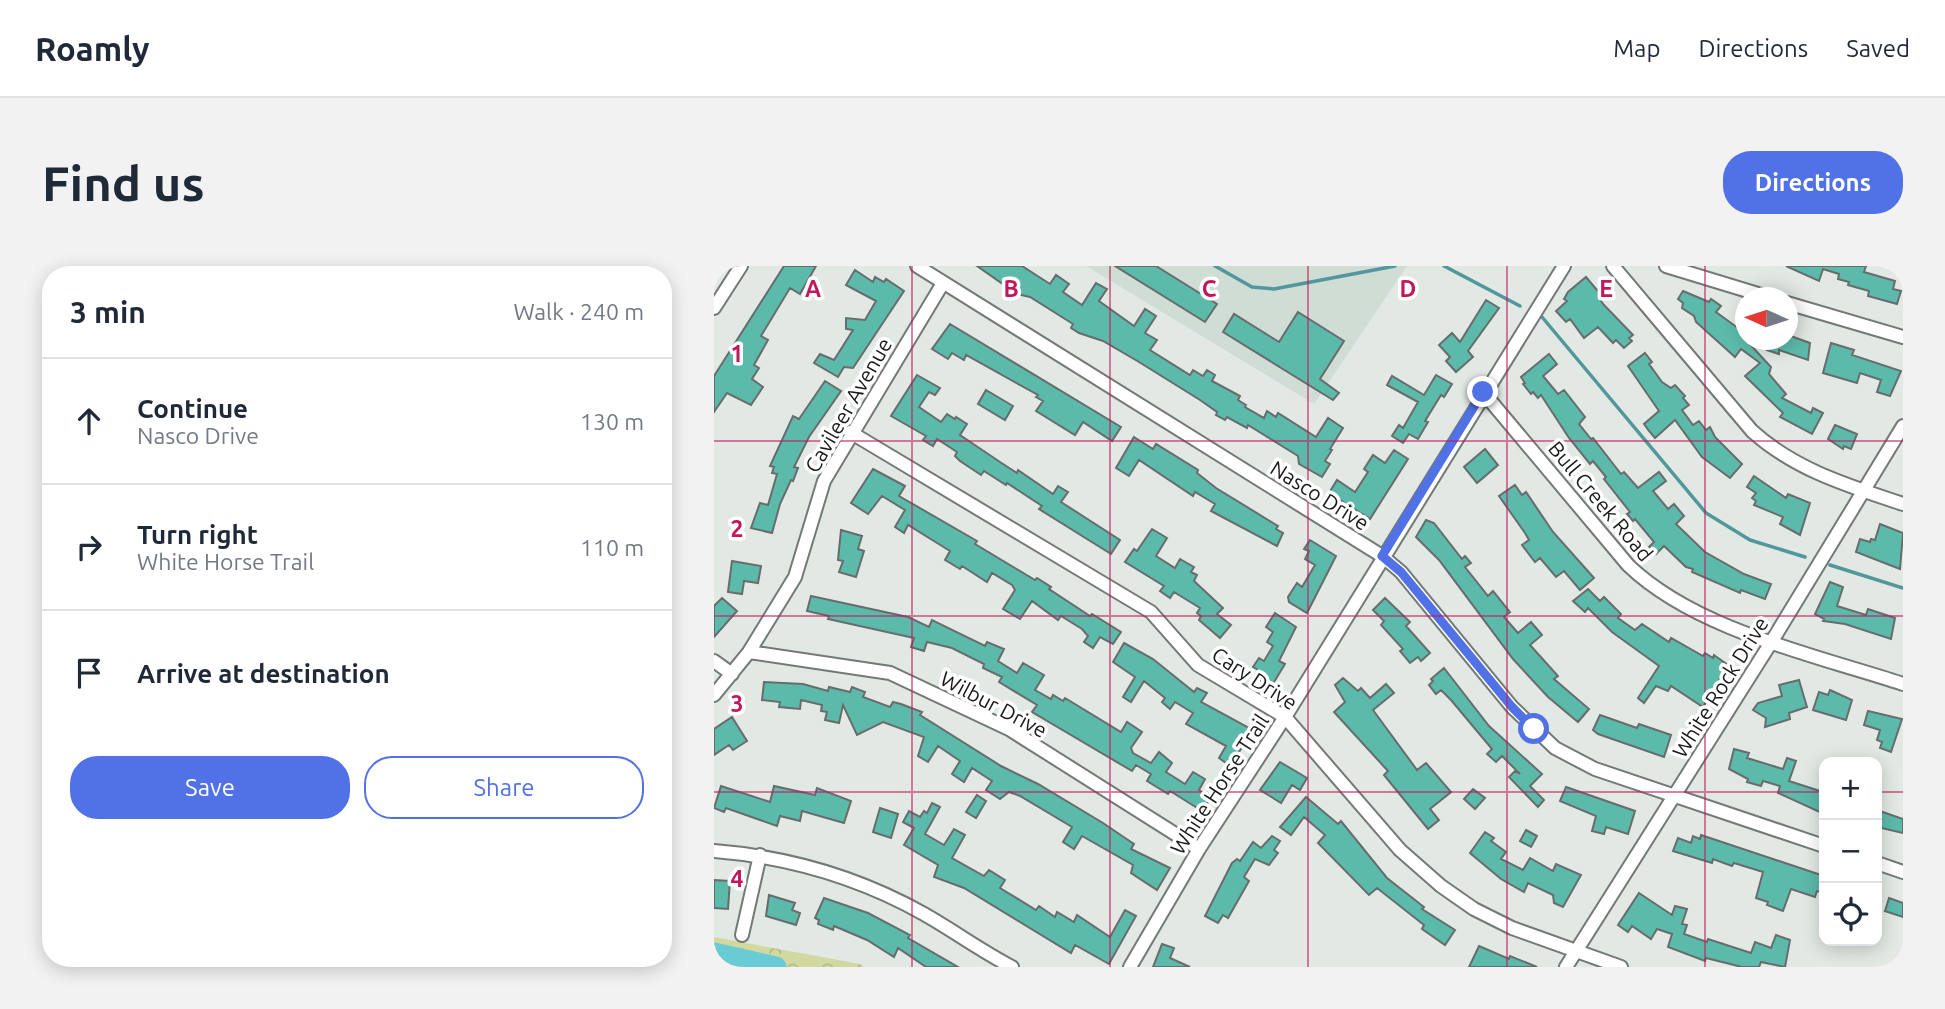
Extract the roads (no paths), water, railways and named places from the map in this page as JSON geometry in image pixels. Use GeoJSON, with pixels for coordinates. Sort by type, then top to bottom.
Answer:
{"type":"FeatureCollection","features":[{"type":"Feature","properties":{"kind":"street"},"geometry":{"type":"LineString","coordinates":[[714,308],[741,266]]}},
{"type":"Feature","properties":{"kind":"street","name":"Nasco Drive"},"geometry":{"type":"LineString","coordinates":[[917,266],[1382,556],[1401,572],[1512,707],[1555,748],[1595,769],[1819,844]]}},
{"type":"Feature","properties":{"kind":"street","name":"White Horse Trail"},"geometry":{"type":"LineString","coordinates":[[1130,967],[1199,849],[1285,717],[1483,392],[1564,266]]}},
{"type":"Feature","properties":{"kind":"street"},"geometry":{"type":"LineString","coordinates":[[1613,266],[1752,431],[1769,446],[1810,471],[1903,503]]}},
{"type":"Feature","properties":{"kind":"street"},"geometry":{"type":"LineString","coordinates":[[1666,266],[1735,287]]}},
{"type":"Feature","properties":{"kind":"street","name":"Cavileer Avenue"},"geometry":{"type":"LineString","coordinates":[[714,695],[749,652],[795,577],[824,481],[850,432],[943,283]]}},
{"type":"Feature","properties":{"kind":"street"},"geometry":{"type":"LineString","coordinates":[[1798,306],[1903,337]]}},
{"type":"Feature","properties":{"kind":"street","name":"Bull Creek Road"},"geometry":{"type":"LineString","coordinates":[[1483,392],[1628,565],[1649,586],[1707,618],[1903,684]]}},
{"type":"Feature","properties":{"kind":"street","name":"White Rock Drive"},"geometry":{"type":"LineString","coordinates":[[1566,967],[1772,641],[1903,426]]}},
{"type":"Feature","properties":{"kind":"street","name":"Cary Drive"},"geometry":{"type":"LineString","coordinates":[[850,432],[1152,612],[1198,666],[1285,717],[1400,850],[1441,886],[1474,909],[1512,928],[1621,967]]}},
{"type":"Feature","properties":{"kind":"street","name":"Wilbur Drive"},"geometry":{"type":"LineString","coordinates":[[749,652],[890,673],[1009,729],[1199,849]]}},
{"type":"Feature","properties":{"kind":"street"},"geometry":{"type":"LineString","coordinates":[[714,661],[733,674]]}},
{"type":"Feature","properties":{"kind":"street"},"geometry":{"type":"LineString","coordinates":[[714,851],[760,855],[815,867],[880,892],[924,914],[1012,967]]}},
{"type":"Feature","properties":{"kind":"street"},"geometry":{"type":"LineString","coordinates":[[742,935],[760,855]]}},
{"type":"Feature","properties":{"kind":"street"},"geometry":{"type":"LineString","coordinates":[[1882,865],[1903,872]]}},
{"type":"Feature","properties":{"kind":"waterway"},"geometry":{"type":"LineString","coordinates":[[1215,266],[1252,287],[1274,289],[1395,266]]}},
{"type":"Feature","properties":{"kind":"waterway"},"geometry":{"type":"LineString","coordinates":[[1444,266],[1520,306]]}},
{"type":"Feature","properties":{"kind":"waterway"},"geometry":{"type":"LineString","coordinates":[[1542,317],[1706,513],[1750,540],[1805,557]]}},
{"type":"Feature","properties":{"kind":"waterway"},"geometry":{"type":"LineString","coordinates":[[1830,565],[1903,588]]}},
{"type":"Feature","properties":{"kind":"waterway"},"geometry":{"type":"LineString","coordinates":[[714,953],[776,967]]}}]}
